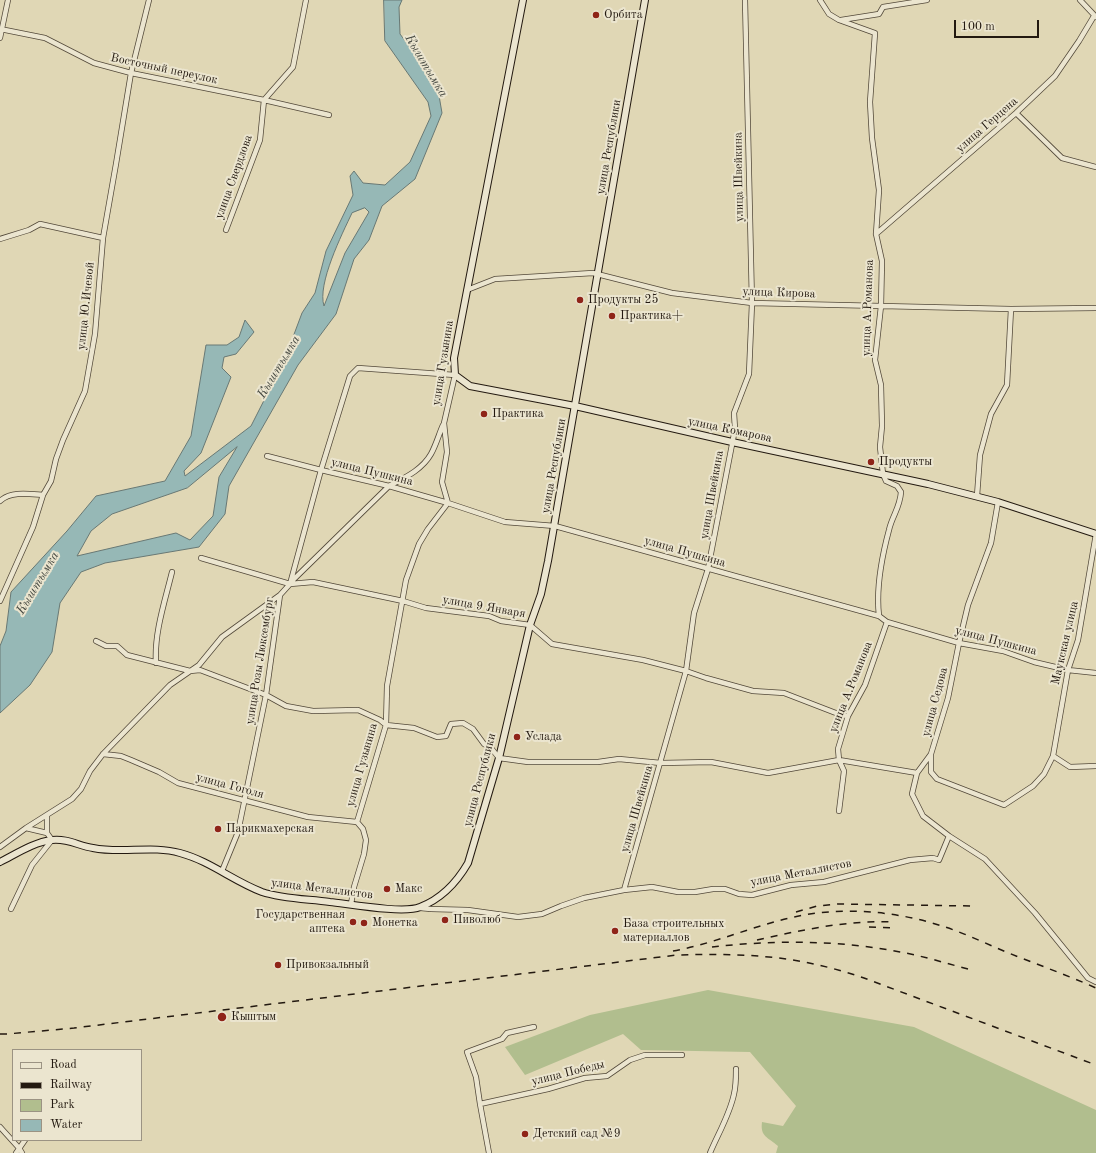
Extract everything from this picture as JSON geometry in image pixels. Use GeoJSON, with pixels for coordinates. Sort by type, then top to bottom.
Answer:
{"type":"FeatureCollection","features":[{"type":"Feature","properties":{"kind":"main road","name":"улица Гузынина"},"geometry":{"type":"LineString","coordinates":[[455,375],[454,358],[523,0]]}},
{"type":"Feature","properties":{"kind":"main road","name":"улица Республики"},"geometry":{"type":"LineString","coordinates":[[419,908],[450,888],[460,877],[468,863],[499,758],[530,625],[541,594],[555,526],[646,0]]}},
{"type":"Feature","properties":{"kind":"main road","name":"улица Комарова"},"geometry":{"type":"LineString","coordinates":[[455,375],[470,386],[575,406],[977,496],[1096,534]]}},
{"type":"Feature","properties":{"kind":"main road","name":"улица Металлистов"},"geometry":{"type":"LineString","coordinates":[[0,862],[38,843],[52,840],[64,840],[102,850],[167,850],[193,856],[244,884],[271,894],[398,909],[419,908]]}},
{"type":"Feature","properties":{"kind":"street"},"geometry":{"type":"LineString","coordinates":[[0,38],[8,0]]}},
{"type":"Feature","properties":{"kind":"street","name":"улица Ю.Ичевой"},"geometry":{"type":"LineString","coordinates":[[0,600],[33,527],[43,495],[51,481],[56,459],[85,391],[95,334],[103,238],[131,73],[149,0]]}},
{"type":"Feature","properties":{"kind":"street"},"geometry":{"type":"LineString","coordinates":[[264,100],[293,67],[306,0]]}},
{"type":"Feature","properties":{"kind":"street","name":"улица Швейкина"},"geometry":{"type":"LineString","coordinates":[[624,890],[686,671],[694,613],[708,569],[735,429],[734,413],[749,374],[752,303],[745,0]]}},
{"type":"Feature","properties":{"kind":"street","name":"улица А.Романова"},"geometry":{"type":"LineString","coordinates":[[820,0],[829,14],[839,20],[875,33],[870,102],[872,138],[879,190],[876,234],[882,261],[881,306],[875,360],[882,385],[882,426],[880,447],[883,474]]}},
{"type":"Feature","properties":{"kind":"street"},"geometry":{"type":"LineString","coordinates":[[839,20],[879,14],[883,7],[927,0]]}},
{"type":"Feature","properties":{"kind":"street"},"geometry":{"type":"LineString","coordinates":[[1080,0],[1095,17]]}},
{"type":"Feature","properties":{"kind":"street","name":"улица Герцена"},"geometry":{"type":"LineString","coordinates":[[876,234],[1016,113],[1055,76],[1095,17]]}},
{"type":"Feature","properties":{"kind":"street","name":"Восточный переулок"},"geometry":{"type":"LineString","coordinates":[[1,30],[45,38],[94,64],[329,115]]}},
{"type":"Feature","properties":{"kind":"street","name":"улица Свердлова"},"geometry":{"type":"LineString","coordinates":[[226,230],[260,140],[264,100]]}},
{"type":"Feature","properties":{"kind":"street"},"geometry":{"type":"LineString","coordinates":[[1016,113],[1062,158],[1096,167]]}},
{"type":"Feature","properties":{"kind":"street"},"geometry":{"type":"LineString","coordinates":[[0,239],[29,230],[40,224],[103,238]]}},
{"type":"Feature","properties":{"kind":"street","name":"улица Кирова"},"geometry":{"type":"LineString","coordinates":[[467,290],[495,279],[579,274],[598,275],[672,293],[752,303],[1011,309],[1096,308]]}},
{"type":"Feature","properties":{"kind":"street"},"geometry":{"type":"LineString","coordinates":[[977,496],[980,455],[991,414],[1007,385],[1011,309]]}},
{"type":"Feature","properties":{"kind":"street","name":"улица Розы Люксембург"},"geometry":{"type":"LineString","coordinates":[[222,871],[238,832],[266,695],[280,595],[290,584],[321,470],[350,376],[358,368],[455,375]]}},
{"type":"Feature","properties":{"kind":"street","name":"улица Гузынина"},"geometry":{"type":"LineString","coordinates":[[351,904],[354,887],[364,854],[366,840],[363,829],[357,822],[386,725],[387,686],[406,580],[419,544],[428,529],[448,503],[442,482],[447,452],[444,423],[455,375]]}},
{"type":"Feature","properties":{"kind":"street"},"geometry":{"type":"LineString","coordinates":[[290,584],[389,486],[407,476],[422,465],[430,455],[444,423]]}},
{"type":"Feature","properties":{"kind":"street","name":"улица Пушкина"},"geometry":{"type":"LineString","coordinates":[[267,456],[389,486],[448,503],[505,522],[555,526],[879,616],[887,622],[959,643],[1003,651],[1034,662],[1068,670],[1096,673]]}},
{"type":"Feature","properties":{"kind":"street"},"geometry":{"type":"LineString","coordinates":[[879,616],[880,576],[889,529],[898,508],[901,492],[897,486],[886,481],[883,474]]}},
{"type":"Feature","properties":{"kind":"street"},"geometry":{"type":"LineString","coordinates":[[0,501],[5,497],[16,494],[43,495]]}},
{"type":"Feature","properties":{"kind":"street","name":"улица Седова"},"geometry":{"type":"LineString","coordinates":[[998,502],[991,543],[968,605],[948,698],[931,754],[917,773],[912,794],[923,816],[985,860],[1035,914],[1088,978],[1096,982]]}},
{"type":"Feature","properties":{"kind":"street","name":"Маукская улица"},"geometry":{"type":"LineString","coordinates":[[931,754],[931,772],[937,779],[1004,805],[1033,786],[1044,774],[1053,756],[1068,670],[1078,640],[1096,534]]}},
{"type":"Feature","properties":{"kind":"street","name":"улица 9 Января"},"geometry":{"type":"LineString","coordinates":[[201,558],[290,584],[313,582],[403,601],[426,608],[489,616],[501,621],[530,625],[552,644],[643,660],[753,691],[784,693],[841,715],[848,716]]}},
{"type":"Feature","properties":{"kind":"street"},"geometry":{"type":"LineString","coordinates":[[156,663],[161,617],[172,572]]}},
{"type":"Feature","properties":{"kind":"street"},"geometry":{"type":"LineString","coordinates":[[0,847],[26,828],[72,799],[81,790],[90,771],[102,754],[170,685],[199,665],[222,637],[280,595]]}},
{"type":"Feature","properties":{"kind":"street","name":"улица А.Романова"},"geometry":{"type":"LineString","coordinates":[[839,810],[844,771],[839,760],[838,749],[848,716],[865,684],[887,622]]}},
{"type":"Feature","properties":{"kind":"street"},"geometry":{"type":"LineString","coordinates":[[96,642],[106,646],[117,646],[127,655],[156,663],[190,671],[200,670],[266,695],[286,706],[313,711],[358,710],[380,720],[386,725],[414,728],[437,737],[446,736],[451,724],[463,723],[473,729],[481,740],[491,748],[499,758],[528,762],[598,762],[618,759],[661,763],[711,762],[768,773],[839,760],[917,773]]}},
{"type":"Feature","properties":{"kind":"street","name":"улица Гоголя"},"geometry":{"type":"LineString","coordinates":[[102,754],[121,756],[159,772],[178,783],[308,817],[357,822]]}},
{"type":"Feature","properties":{"kind":"street"},"geometry":{"type":"LineString","coordinates":[[1053,756],[1070,767],[1096,766]]}},
{"type":"Feature","properties":{"kind":"street"},"geometry":{"type":"LineString","coordinates":[[11,909],[32,865],[52,840],[47,833],[47,815]]}},
{"type":"Feature","properties":{"kind":"street"},"geometry":{"type":"LineString","coordinates":[[26,828],[47,833]]}},
{"type":"Feature","properties":{"kind":"street","name":"улица Металлистов"},"geometry":{"type":"LineString","coordinates":[[419,908],[468,910],[518,917],[542,914],[584,898],[624,890],[652,887],[678,892],[725,889],[739,894],[752,895],[791,885],[824,882],[910,860],[933,858],[939,860],[950,836]]}},
{"type":"Feature","properties":{"kind":"street"},"geometry":{"type":"LineString","coordinates":[[489,1153],[476,1077],[467,1052],[502,1039],[507,1033],[534,1027]]}},
{"type":"Feature","properties":{"kind":"street","name":"улица Победы"},"geometry":{"type":"LineString","coordinates":[[480,1104],[548,1089],[585,1078],[607,1076],[630,1060],[645,1055],[682,1054]]}},
{"type":"Feature","properties":{"kind":"street"},"geometry":{"type":"LineString","coordinates":[[710,1153],[728,1114],[734,1096],[736,1069]]}},
{"type":"Feature","properties":{"kind":"street"},"geometry":{"type":"LineString","coordinates":[[0,1127],[12,1140]]}},
{"type":"Feature","properties":{"kind":"street"},"geometry":{"type":"LineString","coordinates":[[13,1141],[22,1153]]}},
{"type":"Feature","properties":{"kind":"street"},"geometry":{"type":"LineString","coordinates":[[16,1153],[24,1141]]}},
{"type":"Feature","properties":{"kind":"green space"},"geometry":{"type":"Polygon","coordinates":[[[708,990],[914,1027],[1096,1110],[1096,1153],[776,1153],[778,1146],[762,1131],[762,1122],[783,1126],[796,1106],[750,1052],[641,1050],[623,1034],[525,1075],[505,1047],[590,1015],[708,990]]]}},
{"type":"Feature","properties":{"kind":"water","name":"Кыштымка"},"geometry":{"type":"Polygon","coordinates":[[[384,0],[402,0],[399,7],[400,34],[437,84],[442,113],[415,179],[382,206],[369,240],[354,259],[336,314],[298,365],[229,486],[225,514],[199,547],[105,563],[81,572],[60,603],[52,652],[30,685],[0,713],[0,646],[6,631],[11,592],[67,531],[96,496],[165,481],[191,436],[206,345],[227,345],[239,337],[245,320],[254,332],[236,354],[224,357],[222,368],[231,377],[201,453],[184,471],[185,476],[251,426],[284,361],[302,313],[315,293],[326,251],[353,195],[350,176],[354,171],[363,183],[385,185],[410,162],[431,116],[428,102],[385,41],[384,0]],[[365,208],[352,213],[337,246],[327,272],[324,285],[324,306],[345,253],[369,212],[365,208]],[[237,447],[187,488],[112,514],[91,531],[77,556],[176,533],[190,540],[213,516],[219,477],[237,447]]]}},
{"type":"Feature","properties":{"kind":"railway"},"geometry":{"type":"LineString","coordinates":[[796,912],[817,906],[838,904],[974,906]]}},
{"type":"Feature","properties":{"kind":"railway"},"geometry":{"type":"LineString","coordinates":[[673,951],[804,915],[838,911],[874,912],[909,917],[950,929],[1096,988]]}},
{"type":"Feature","properties":{"kind":"railway"},"geometry":{"type":"LineString","coordinates":[[757,940],[808,929],[842,924],[894,922]]}},
{"type":"Feature","properties":{"kind":"railway"},"geometry":{"type":"LineString","coordinates":[[869,927],[896,928]]}},
{"type":"Feature","properties":{"kind":"railway"},"geometry":{"type":"LineString","coordinates":[[712,947],[782,942],[854,945],[909,954],[968,969]]}},
{"type":"Feature","properties":{"kind":"railway"},"geometry":{"type":"LineString","coordinates":[[0,1034],[74,1028],[677,955],[735,955],[793,960],[847,972],[1096,1065]]}},
{"type":"Feature","properties":{"kind":"place","name":"Орбита"},"geometry":{"type":"Point","coordinates":[596,15]}},
{"type":"Feature","properties":{"kind":"place","name":"Продукты 25"},"geometry":{"type":"Point","coordinates":[580,300]}},
{"type":"Feature","properties":{"kind":"place","name":"Практика+"},"geometry":{"type":"Point","coordinates":[612,316]}},
{"type":"Feature","properties":{"kind":"place","name":"Практика"},"geometry":{"type":"Point","coordinates":[484,414]}},
{"type":"Feature","properties":{"kind":"place","name":"Продукты"},"geometry":{"type":"Point","coordinates":[871,462]}},
{"type":"Feature","properties":{"kind":"place","name":"Услада"},"geometry":{"type":"Point","coordinates":[517,737]}},
{"type":"Feature","properties":{"kind":"place","name":"Парикмахерская"},"geometry":{"type":"Point","coordinates":[218,829]}},
{"type":"Feature","properties":{"kind":"place","name":"Макс"},"geometry":{"type":"Point","coordinates":[387,889]}},
{"type":"Feature","properties":{"kind":"place","name":"Пиволюб"},"geometry":{"type":"Point","coordinates":[445,920]}},
{"type":"Feature","properties":{"kind":"place","name":"Государственная аптека"},"geometry":{"type":"Point","coordinates":[353,922]}},
{"type":"Feature","properties":{"kind":"place","name":"Монетка"},"geometry":{"type":"Point","coordinates":[364,923]}},
{"type":"Feature","properties":{"kind":"place","name":"База cтроительных материаллов"},"geometry":{"type":"Point","coordinates":[615,931]}},
{"type":"Feature","properties":{"kind":"place","name":"Привокзальный"},"geometry":{"type":"Point","coordinates":[278,965]}},
{"type":"Feature","properties":{"kind":"place","name":"Кыштым"},"geometry":{"type":"Point","coordinates":[222,1017]}},
{"type":"Feature","properties":{"kind":"place","name":"Детский сад №9"},"geometry":{"type":"Point","coordinates":[525,1134]}}]}
